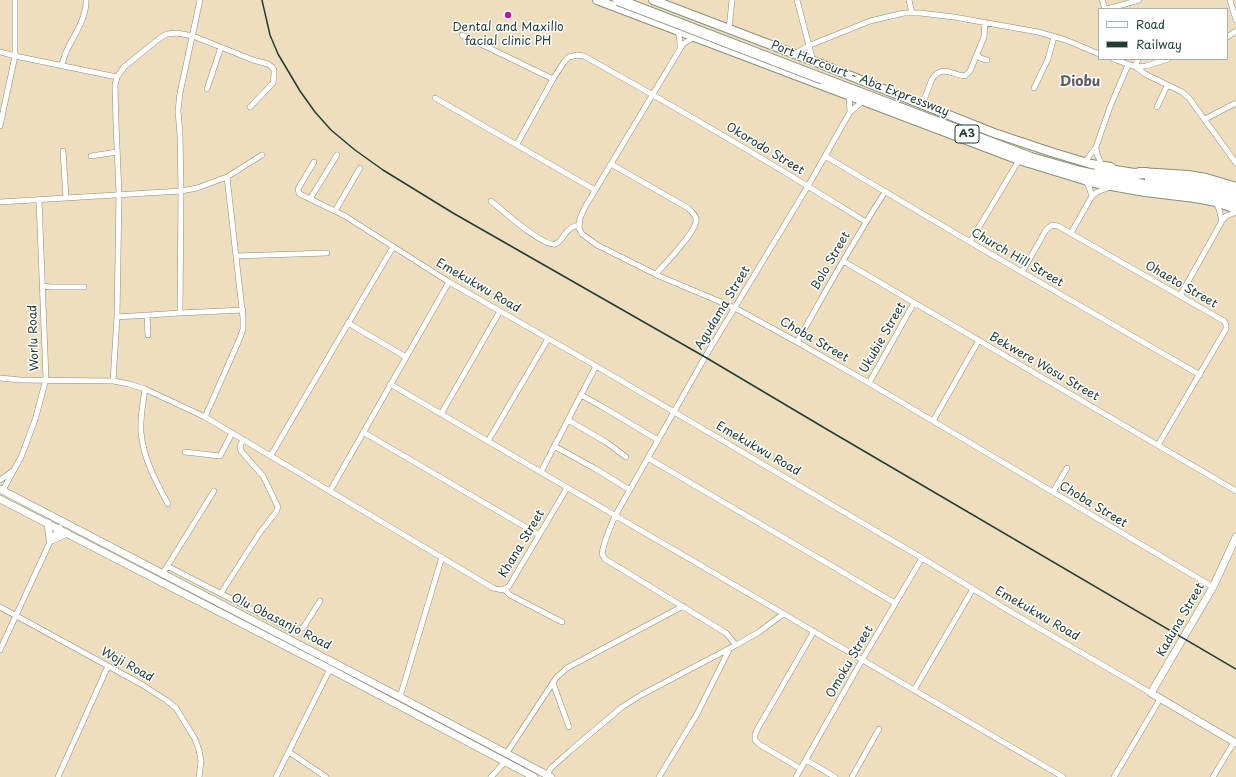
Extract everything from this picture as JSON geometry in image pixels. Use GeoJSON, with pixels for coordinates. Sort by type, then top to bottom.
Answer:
{"type":"FeatureCollection","features":[{"type":"Feature","properties":{"kind":"highway","name":"Port Harcourt - Aba Expressway"},"geometry":{"type":"LineString","coordinates":[[618,0],[995,139],[1041,154],[1143,178],[1181,180],[1201,183],[1227,190],[1236,188]]}},
{"type":"Feature","properties":{"kind":"highway","name":"Port Harcourt - Aba Expressway"},"geometry":{"type":"LineString","coordinates":[[636,0],[1031,158],[1112,183],[1172,187],[1208,194],[1236,203]]}},
{"type":"Feature","properties":{"kind":"highway"},"geometry":{"type":"LineString","coordinates":[[1101,169],[1134,174],[1146,173]]}},
{"type":"Feature","properties":{"kind":"highway"},"geometry":{"type":"LineString","coordinates":[[1112,183],[1117,182],[1145,192]]}},
{"type":"Feature","properties":{"kind":"main road"},"geometry":{"type":"LineString","coordinates":[[597,0],[1019,160],[1086,181],[1112,183]]}},
{"type":"Feature","properties":{"kind":"main road"},"geometry":{"type":"LineString","coordinates":[[641,17],[646,15],[650,10],[650,3],[648,0]]}},
{"type":"Feature","properties":{"kind":"main road"},"geometry":{"type":"LineString","coordinates":[[653,0],[1022,143],[1085,162],[1101,169]]}},
{"type":"Feature","properties":{"kind":"main road"},"geometry":{"type":"LineString","coordinates":[[1146,173],[1188,175],[1206,178],[1236,188]]}},
{"type":"Feature","properties":{"kind":"main road"},"geometry":{"type":"LineString","coordinates":[[1145,192],[1195,198],[1216,202],[1236,209]]}},
{"type":"Feature","properties":{"kind":"main road","name":"Olu Obasanjo Road"},"geometry":{"type":"LineString","coordinates":[[2,490],[549,776]]}},
{"type":"Feature","properties":{"kind":"main road","name":"Olu Obasanjo Road"},"geometry":{"type":"LineString","coordinates":[[0,498],[330,669],[534,777]]}},
{"type":"Feature","properties":{"kind":"main road"},"geometry":{"type":"LineString","coordinates":[[48,523],[51,541],[67,533]]}},
{"type":"Feature","properties":{"kind":"main road","name":"Kaduna Street"},"geometry":{"type":"LineString","coordinates":[[1151,693],[1213,587],[1236,537]]}},
{"type":"Feature","properties":{"kind":"main road","name":"Kaduna Street"},"geometry":{"type":"LineString","coordinates":[[1227,556],[1236,545]]}},
{"type":"Feature","properties":{"kind":"main road","name":"Emekukwu Road"},"geometry":{"type":"LineString","coordinates":[[1151,693],[1235,742]]}},
{"type":"Feature","properties":{"kind":"street"},"geometry":{"type":"LineString","coordinates":[[0,126],[15,56],[15,0]]}},
{"type":"Feature","properties":{"kind":"street"},"geometry":{"type":"LineString","coordinates":[[61,66],[82,18],[86,0]]}},
{"type":"Feature","properties":{"kind":"street"},"geometry":{"type":"LineString","coordinates":[[180,313],[181,191],[178,111],[180,93],[200,0]]}},
{"type":"Feature","properties":{"kind":"street"},"geometry":{"type":"LineString","coordinates":[[729,29],[732,0]]}},
{"type":"Feature","properties":{"kind":"street"},"geometry":{"type":"LineString","coordinates":[[797,0],[813,61]]}},
{"type":"Feature","properties":{"kind":"street"},"geometry":{"type":"LineString","coordinates":[[909,0],[912,13]]}},
{"type":"Feature","properties":{"kind":"street"},"geometry":{"type":"LineString","coordinates":[[1110,8],[1140,0]]}},
{"type":"Feature","properties":{"kind":"street"},"geometry":{"type":"LineString","coordinates":[[1230,0],[1236,20]]}},
{"type":"Feature","properties":{"kind":"street"},"geometry":{"type":"LineString","coordinates":[[794,54],[808,46],[870,21],[904,13],[954,16],[1031,31],[1066,40],[1098,54]]}},
{"type":"Feature","properties":{"kind":"street"},"geometry":{"type":"LineString","coordinates":[[922,105],[934,75],[943,71],[949,71],[965,76],[970,71],[984,37],[985,22]]}},
{"type":"Feature","properties":{"kind":"street"},"geometry":{"type":"LineString","coordinates":[[678,31],[680,49]]}},
{"type":"Feature","properties":{"kind":"street"},"geometry":{"type":"LineString","coordinates":[[113,381],[117,317],[119,194],[115,85],[117,77],[124,67],[167,34],[177,33],[193,36],[268,64],[272,67],[274,70],[273,83],[250,107]]}},
{"type":"Feature","properties":{"kind":"street"},"geometry":{"type":"LineString","coordinates":[[462,35],[553,79],[517,144]]}},
{"type":"Feature","properties":{"kind":"street"},"geometry":{"type":"LineString","coordinates":[[491,202],[536,237],[551,244],[559,242],[569,229],[578,225],[585,207],[683,44],[694,37]]}},
{"type":"Feature","properties":{"kind":"street"},"geometry":{"type":"LineString","coordinates":[[1034,88],[1048,58],[1054,37]]}},
{"type":"Feature","properties":{"kind":"street"},"geometry":{"type":"LineString","coordinates":[[207,89],[221,47]]}},
{"type":"Feature","properties":{"kind":"street"},"geometry":{"type":"LineString","coordinates":[[0,52],[117,77]]}},
{"type":"Feature","properties":{"kind":"street"},"geometry":{"type":"LineString","coordinates":[[977,54],[980,58],[987,60]]}},
{"type":"Feature","properties":{"kind":"street","name":"Okorodo Street"},"geometry":{"type":"LineString","coordinates":[[553,79],[569,57],[577,55],[584,56],[808,186],[866,222]]}},
{"type":"Feature","properties":{"kind":"street"},"geometry":{"type":"LineString","coordinates":[[1116,60],[1136,67],[1146,66],[1165,60]]}},
{"type":"Feature","properties":{"kind":"street"},"geometry":{"type":"LineString","coordinates":[[1136,67],[1138,60]]}},
{"type":"Feature","properties":{"kind":"street"},"geometry":{"type":"LineString","coordinates":[[1085,162],[1096,147],[1110,107],[1128,65]]}},
{"type":"Feature","properties":{"kind":"street"},"geometry":{"type":"LineString","coordinates":[[1136,67],[1145,74],[1167,86],[1182,92],[1189,98],[1236,163]]}},
{"type":"Feature","properties":{"kind":"street"},"geometry":{"type":"LineString","coordinates":[[1157,107],[1167,86]]}},
{"type":"Feature","properties":{"kind":"street"},"geometry":{"type":"LineString","coordinates":[[849,96],[850,112]]}},
{"type":"Feature","properties":{"kind":"street"},"geometry":{"type":"LineString","coordinates":[[435,98],[595,190]]}},
{"type":"Feature","properties":{"kind":"street"},"geometry":{"type":"LineString","coordinates":[[850,112],[863,101]]}},
{"type":"Feature","properties":{"kind":"street"},"geometry":{"type":"LineString","coordinates":[[1204,119],[1236,103]]}},
{"type":"Feature","properties":{"kind":"street","name":"Agudama Street"},"geometry":{"type":"LineString","coordinates":[[683,606],[604,557],[602,554],[603,546],[607,534],[615,516],[705,357],[808,186],[850,112]]}},
{"type":"Feature","properties":{"kind":"street"},"geometry":{"type":"LineString","coordinates":[[1096,147],[1101,169]]}},
{"type":"Feature","properties":{"kind":"street"},"geometry":{"type":"LineString","coordinates":[[63,151],[66,198]]}},
{"type":"Feature","properties":{"kind":"street"},"geometry":{"type":"LineString","coordinates":[[91,156],[117,152]]}},
{"type":"Feature","properties":{"kind":"street"},"geometry":{"type":"LineString","coordinates":[[310,199],[337,155]]}},
{"type":"Feature","properties":{"kind":"street"},"geometry":{"type":"LineString","coordinates":[[0,202],[181,191],[198,188],[227,177],[262,156]]}},
{"type":"Feature","properties":{"kind":"street","name":"Church Hill Street"},"geometry":{"type":"LineString","coordinates":[[825,156],[1200,375]]}},
{"type":"Feature","properties":{"kind":"street"},"geometry":{"type":"LineString","coordinates":[[970,242],[1019,160]]}},
{"type":"Feature","properties":{"kind":"street","name":"Emekukwu Road"},"geometry":{"type":"LineString","coordinates":[[314,162],[298,189],[299,193],[345,216],[393,248],[449,282],[596,366],[1151,693]]}},
{"type":"Feature","properties":{"kind":"street"},"geometry":{"type":"LineString","coordinates":[[611,164],[688,208],[696,218],[695,225],[689,235],[656,274]]}},
{"type":"Feature","properties":{"kind":"street"},"geometry":{"type":"LineString","coordinates":[[335,212],[360,168]]}},
{"type":"Feature","properties":{"kind":"street"},"geometry":{"type":"LineString","coordinates":[[205,417],[243,329],[243,310],[227,177]]}},
{"type":"Feature","properties":{"kind":"street"},"geometry":{"type":"LineString","coordinates":[[1086,181],[1092,196]]}},
{"type":"Feature","properties":{"kind":"street"},"geometry":{"type":"LineString","coordinates":[[1070,233],[1092,196],[1112,183]]}},
{"type":"Feature","properties":{"kind":"street","name":"Bolo Street"},"geometry":{"type":"LineString","coordinates":[[797,342],[843,261],[885,192]]}},
{"type":"Feature","properties":{"kind":"street","name":"Worlu Road"},"geometry":{"type":"LineString","coordinates":[[2,490],[15,470],[35,420],[46,379],[40,200]]}},
{"type":"Feature","properties":{"kind":"street"},"geometry":{"type":"LineString","coordinates":[[1216,202],[1220,209],[1222,220]]}},
{"type":"Feature","properties":{"kind":"street"},"geometry":{"type":"LineString","coordinates":[[1180,296],[1222,220],[1230,214],[1236,212]]}},
{"type":"Feature","properties":{"kind":"street","name":"Choba Street"},"geometry":{"type":"LineString","coordinates":[[578,225],[582,234],[597,245],[656,274],[735,308],[797,342],[869,383],[1213,587]]}},
{"type":"Feature","properties":{"kind":"street","name":"Ohaeto Street"},"geometry":{"type":"LineString","coordinates":[[1022,272],[1046,230],[1052,225],[1058,226],[1224,322],[1226,329],[1158,445]]}},
{"type":"Feature","properties":{"kind":"street"},"geometry":{"type":"LineString","coordinates":[[271,455],[393,248]]}},
{"type":"Feature","properties":{"kind":"street"},"geometry":{"type":"LineString","coordinates":[[236,256],[327,253]]}},
{"type":"Feature","properties":{"kind":"street","name":"Bekwere Wosu Street"},"geometry":{"type":"LineString","coordinates":[[843,261],[1236,491]]}},
{"type":"Feature","properties":{"kind":"street"},"geometry":{"type":"LineString","coordinates":[[330,491],[449,282]]}},
{"type":"Feature","properties":{"kind":"street"},"geometry":{"type":"LineString","coordinates":[[42,286],[84,287]]}},
{"type":"Feature","properties":{"kind":"street","name":"Ukubie Street"},"geometry":{"type":"LineString","coordinates":[[869,383],[914,303]]}},
{"type":"Feature","properties":{"kind":"street"},"geometry":{"type":"LineString","coordinates":[[117,317],[243,310]]}},
{"type":"Feature","properties":{"kind":"street"},"geometry":{"type":"LineString","coordinates":[[441,414],[500,311]]}},
{"type":"Feature","properties":{"kind":"street"},"geometry":{"type":"LineString","coordinates":[[147,315],[148,336]]}},
{"type":"Feature","properties":{"kind":"street"},"geometry":{"type":"LineString","coordinates":[[348,323],[406,357]]}},
{"type":"Feature","properties":{"kind":"street"},"geometry":{"type":"LineString","coordinates":[[488,441],[548,339]]}},
{"type":"Feature","properties":{"kind":"street"},"geometry":{"type":"LineString","coordinates":[[933,421],[979,340]]}},
{"type":"Feature","properties":{"kind":"street"},"geometry":{"type":"LineString","coordinates":[[541,472],[596,366]]}},
{"type":"Feature","properties":{"kind":"street","name":"Khana Street"},"geometry":{"type":"LineString","coordinates":[[0,378],[21,380],[46,379],[113,381],[145,389],[205,417],[493,588],[499,590],[509,586],[567,488]]}},
{"type":"Feature","properties":{"kind":"street"},"geometry":{"type":"LineString","coordinates":[[390,384],[1063,777]]}},
{"type":"Feature","properties":{"kind":"street"},"geometry":{"type":"LineString","coordinates":[[145,389],[141,431],[144,446],[151,472],[168,504]]}},
{"type":"Feature","properties":{"kind":"street"},"geometry":{"type":"LineString","coordinates":[[581,395],[658,440]]}},
{"type":"Feature","properties":{"kind":"street"},"geometry":{"type":"LineString","coordinates":[[568,420],[606,442],[626,456]]}},
{"type":"Feature","properties":{"kind":"street"},"geometry":{"type":"LineString","coordinates":[[363,432],[539,535]]}},
{"type":"Feature","properties":{"kind":"street"},"geometry":{"type":"LineString","coordinates":[[186,452],[220,456],[232,433]]}},
{"type":"Feature","properties":{"kind":"street"},"geometry":{"type":"LineString","coordinates":[[221,593],[278,507],[263,476],[241,451],[240,447],[243,439]]}},
{"type":"Feature","properties":{"kind":"street"},"geometry":{"type":"LineString","coordinates":[[554,446],[630,490]]}},
{"type":"Feature","properties":{"kind":"street"},"geometry":{"type":"LineString","coordinates":[[648,458],[895,604]]}},
{"type":"Feature","properties":{"kind":"street"},"geometry":{"type":"LineString","coordinates":[[1053,492],[1067,468]]}},
{"type":"Feature","properties":{"kind":"street"},"geometry":{"type":"LineString","coordinates":[[0,480],[15,470]]}},
{"type":"Feature","properties":{"kind":"street"},"geometry":{"type":"LineString","coordinates":[[163,573],[214,491]]}},
{"type":"Feature","properties":{"kind":"street"},"geometry":{"type":"LineString","coordinates":[[0,650],[61,520]]}},
{"type":"Feature","properties":{"kind":"street"},"geometry":{"type":"LineString","coordinates":[[400,697],[442,557]]}},
{"type":"Feature","properties":{"kind":"street","name":"Omoku Street"},"geometry":{"type":"LineString","coordinates":[[796,777],[922,558]]}},
{"type":"Feature","properties":{"kind":"street"},"geometry":{"type":"LineString","coordinates":[[167,566],[288,628],[302,628],[320,601]]}},
{"type":"Feature","properties":{"kind":"street"},"geometry":{"type":"LineString","coordinates":[[504,589],[510,595],[562,622]]}},
{"type":"Feature","properties":{"kind":"street"},"geometry":{"type":"LineString","coordinates":[[914,690],[973,589]]}},
{"type":"Feature","properties":{"kind":"street"},"geometry":{"type":"LineString","coordinates":[[506,754],[556,678],[567,668],[683,606],[726,633],[736,644]]}},
{"type":"Feature","properties":{"kind":"street","name":"Woji Road"},"geometry":{"type":"LineString","coordinates":[[0,607],[141,684],[176,708],[195,739],[199,750],[200,777]]}},
{"type":"Feature","properties":{"kind":"street"},"geometry":{"type":"LineString","coordinates":[[549,776],[552,768],[570,751],[628,703],[759,632],[783,614]]}},
{"type":"Feature","properties":{"kind":"street"},"geometry":{"type":"LineString","coordinates":[[801,769],[759,744],[755,740],[755,735],[814,632]]}},
{"type":"Feature","properties":{"kind":"street"},"geometry":{"type":"LineString","coordinates":[[659,777],[697,714],[731,648]]}},
{"type":"Feature","properties":{"kind":"street"},"geometry":{"type":"LineString","coordinates":[[58,777],[108,666]]}},
{"type":"Feature","properties":{"kind":"street"},"geometry":{"type":"LineString","coordinates":[[276,777],[330,669]]}},
{"type":"Feature","properties":{"kind":"street"},"geometry":{"type":"LineString","coordinates":[[553,683],[569,727]]}},
{"type":"Feature","properties":{"kind":"street"},"geometry":{"type":"LineString","coordinates":[[1114,777],[1160,699]]}},
{"type":"Feature","properties":{"kind":"street"},"geometry":{"type":"LineString","coordinates":[[852,777],[879,730]]}},
{"type":"Feature","properties":{"kind":"street"},"geometry":{"type":"LineString","coordinates":[[1213,777],[1235,742]]}},
{"type":"Feature","properties":{"kind":"street"},"geometry":{"type":"LineString","coordinates":[[288,752],[326,777]]}},
{"type":"Feature","properties":{"kind":"street"},"geometry":{"type":"LineString","coordinates":[[806,760],[835,777]]}},
{"type":"Feature","properties":{"kind":"street"},"geometry":{"type":"LineString","coordinates":[[491,777],[505,762]]}},
{"type":"Feature","properties":{"kind":"railway"},"geometry":{"type":"LineString","coordinates":[[262,0],[270,35],[278,54],[300,91],[315,112],[331,130],[355,150],[383,170],[453,213],[705,357],[1236,669]]}},
{"type":"Feature","properties":{"kind":"place","name":"Dental and Maxillo facial clinic PH"},"geometry":{"type":"Point","coordinates":[508,15]}},
{"type":"Feature","properties":{"kind":"district","name":"Diobu"},"geometry":{"type":"Point","coordinates":[1080,82]}}]}
